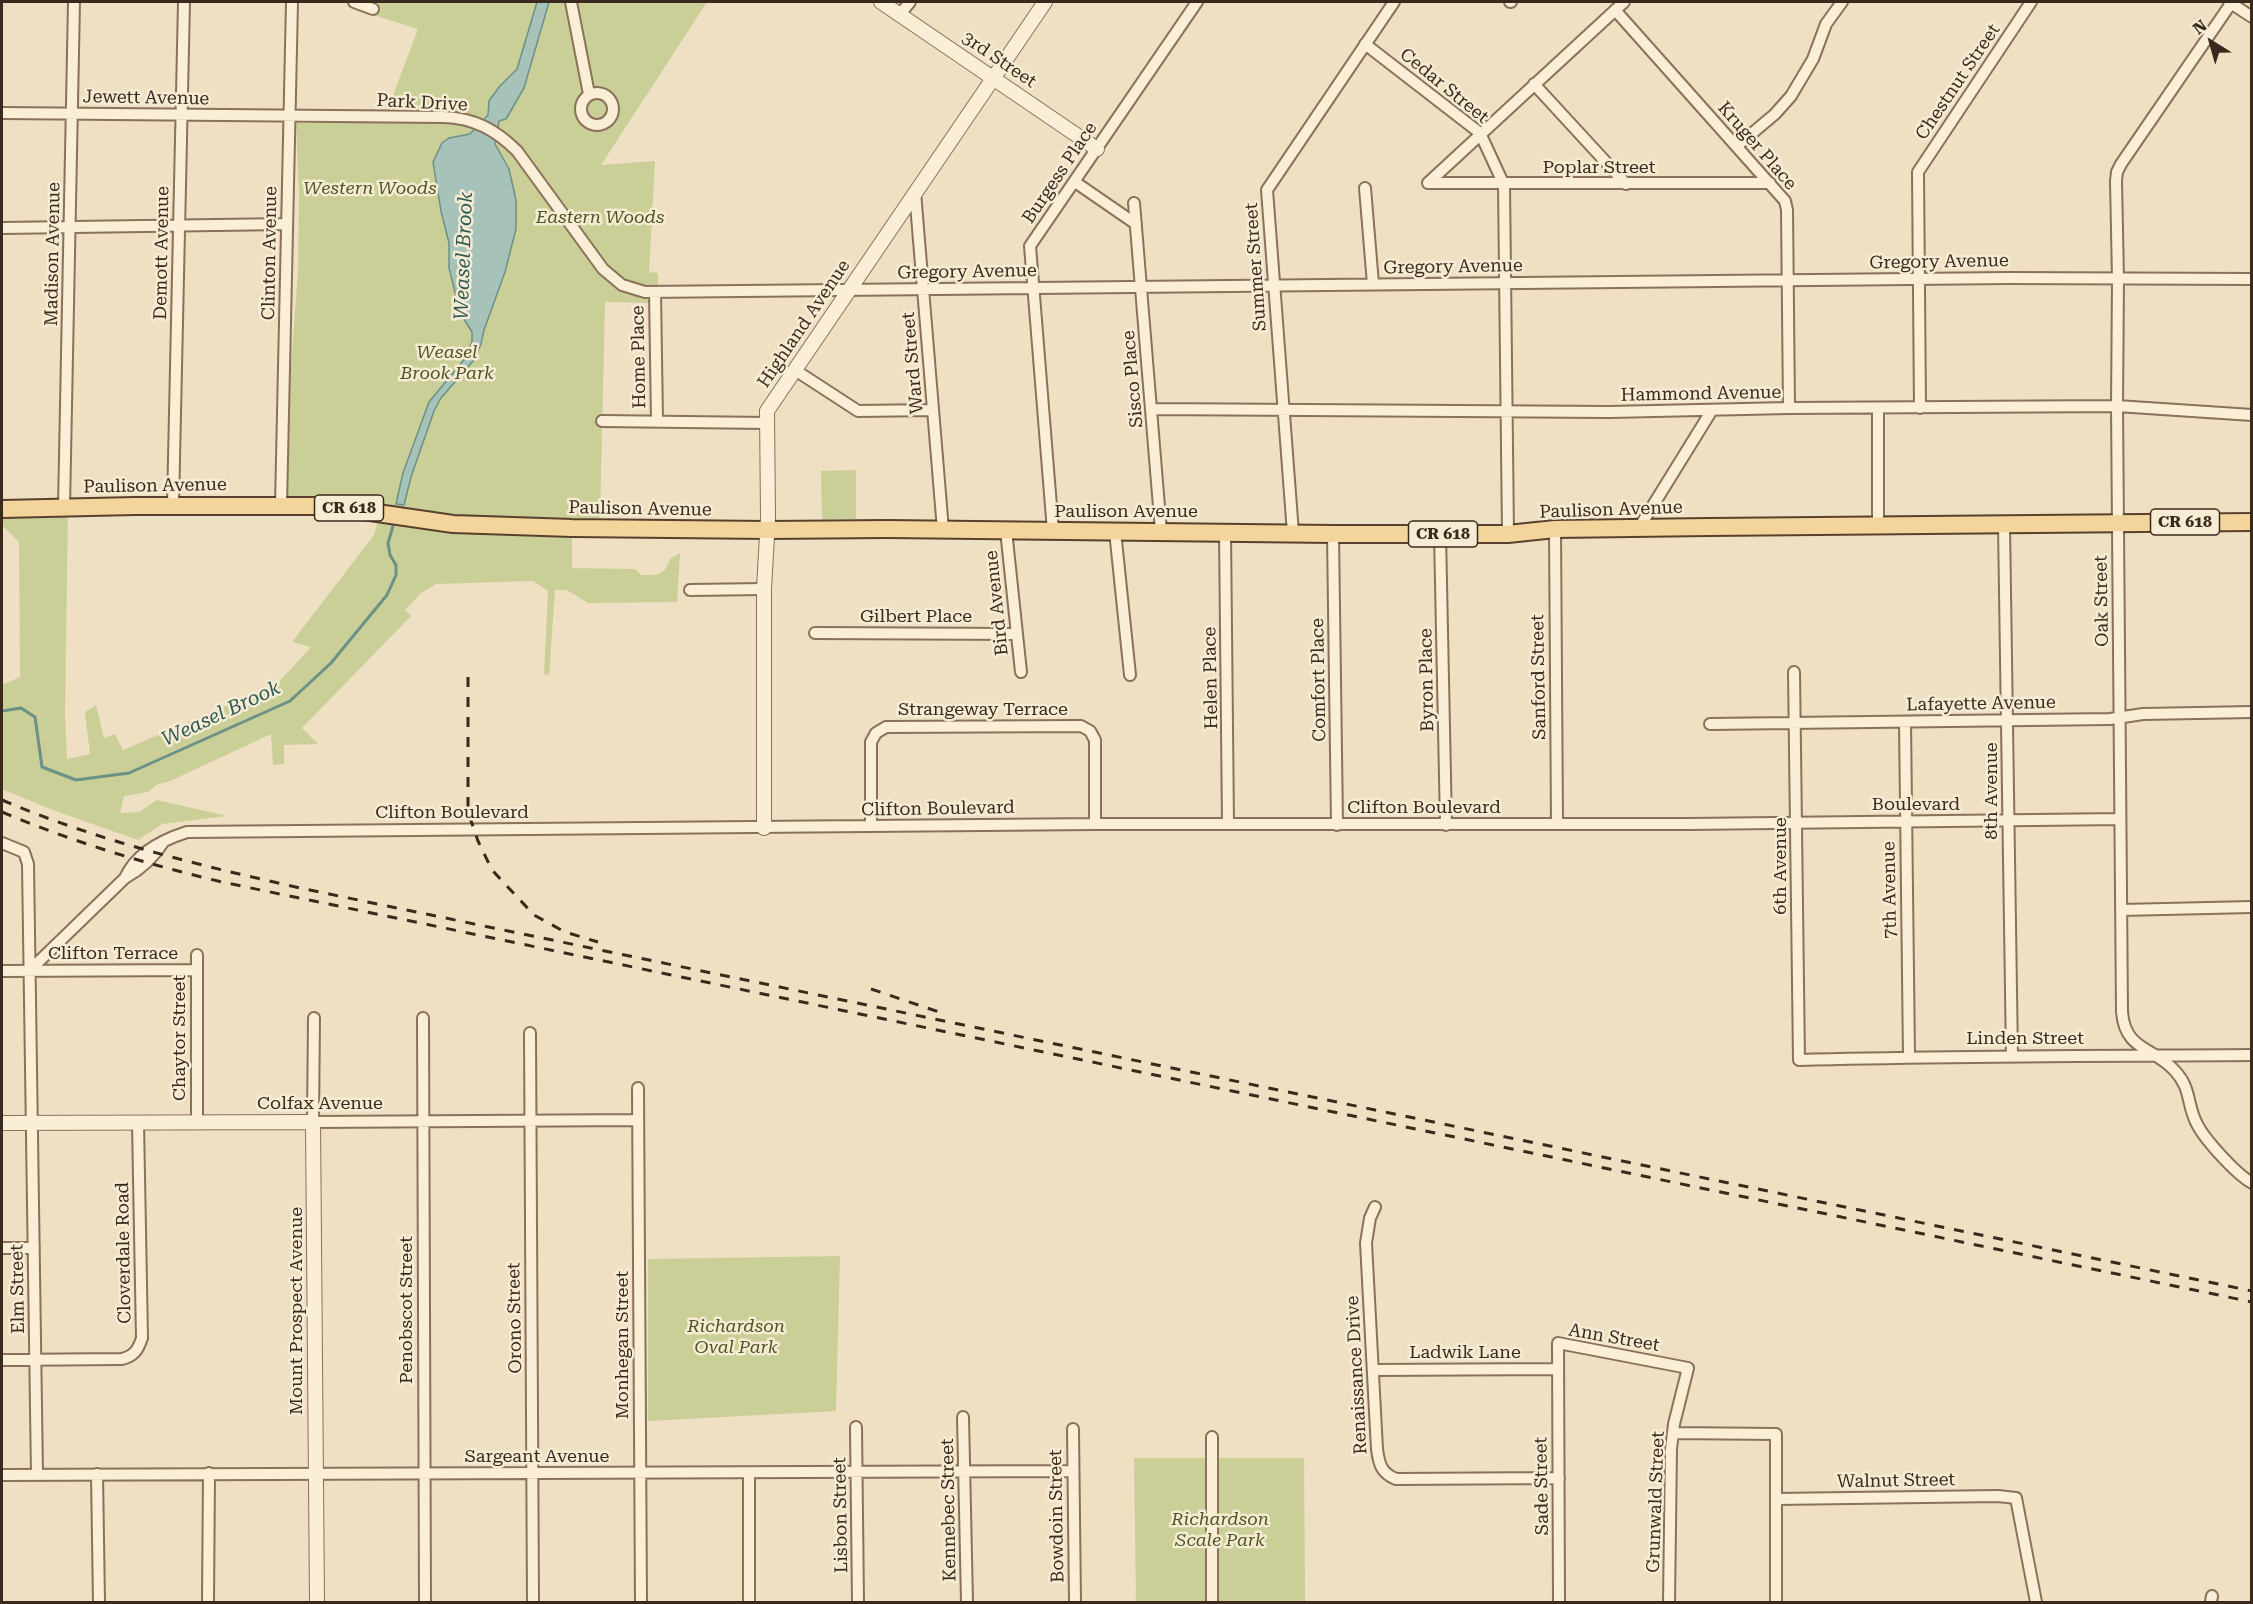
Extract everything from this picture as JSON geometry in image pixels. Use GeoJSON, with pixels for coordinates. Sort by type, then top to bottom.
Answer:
{"type":"FeatureCollection","features":[{"type":"Feature","properties":{"kind":"main road","name":"Paulison Avenue"},"geometry":{"type":"LineString","coordinates":[[2,509],[281,505],[339,507],[453,524],[767,530],[1333,534],[1508,534],[1554,530],[1639,528],[2252,522]]}},
{"type":"Feature","properties":{"kind":"street","name":"Madison Avenue"},"geometry":{"type":"LineString","coordinates":[[64,507],[74,2]]}},
{"type":"Feature","properties":{"kind":"street","name":"Demott Avenue"},"geometry":{"type":"LineString","coordinates":[[173,506],[184,2]]}},
{"type":"Feature","properties":{"kind":"street","name":"Clinton Avenue"},"geometry":{"type":"LineString","coordinates":[[281,505],[292,2]]}},
{"type":"Feature","properties":{"kind":"street"},"geometry":{"type":"LineString","coordinates":[[354,2],[373,9]]}},
{"type":"Feature","properties":{"kind":"street"},"geometry":{"type":"LineString","coordinates":[[571,2],[589,94]]}},
{"type":"Feature","properties":{"kind":"street","name":"3rd Street"},"geometry":{"type":"LineString","coordinates":[[881,2],[1097,149]]}},
{"type":"Feature","properties":{"kind":"street"},"geometry":{"type":"LineString","coordinates":[[900,14],[910,2]]}},
{"type":"Feature","properties":{"kind":"street","name":"Highland Avenue"},"geometry":{"type":"LineString","coordinates":[[764,828],[767,411],[1045,2]]}},
{"type":"Feature","properties":{"kind":"street","name":"Burgess Place"},"geometry":{"type":"LineString","coordinates":[[1053,531],[1030,246],[1197,2]]}},
{"type":"Feature","properties":{"kind":"street","name":"Summer Street"},"geometry":{"type":"LineString","coordinates":[[1293,533],[1267,190],[1394,2]]}},
{"type":"Feature","properties":{"kind":"street"},"geometry":{"type":"LineString","coordinates":[[1480,133],[1624,2]]}},
{"type":"Feature","properties":{"kind":"street"},"geometry":{"type":"LineString","coordinates":[[1737,146],[1775,114],[1791,96],[1813,59],[1826,24],[1842,2]]}},
{"type":"Feature","properties":{"kind":"street","name":"Chestnut Street"},"geometry":{"type":"LineString","coordinates":[[1919,279],[1918,172],[2031,2]]}},
{"type":"Feature","properties":{"kind":"street"},"geometry":{"type":"LineString","coordinates":[[2231,2],[2252,17]]}},
{"type":"Feature","properties":{"kind":"street","name":"Oak Street"},"geometry":{"type":"LineString","coordinates":[[2231,2],[2117,172],[2123,1026],[2127,1036],[2175,1070],[2185,1083],[2195,1121],[2200,1130],[2241,1175],[2252,1183]]}},
{"type":"Feature","properties":{"kind":"street","name":"Kruger Place"},"geometry":{"type":"LineString","coordinates":[[1615,10],[1785,201],[1787,210],[1789,408]]}},
{"type":"Feature","properties":{"kind":"street","name":"Cedar Street"},"geometry":{"type":"LineString","coordinates":[[1365,44],[1480,133],[1504,185],[1508,534]]}},
{"type":"Feature","properties":{"kind":"street"},"geometry":{"type":"LineString","coordinates":[[1534,84],[1626,184]]}},
{"type":"Feature","properties":{"kind":"street","name":"Jewett Avenue"},"geometry":{"type":"LineString","coordinates":[[2,113],[291,116]]}},
{"type":"Feature","properties":{"kind":"street","name":"Park Drive"},"geometry":{"type":"LineString","coordinates":[[291,116],[444,117],[471,120],[501,135],[526,161],[603,269],[622,285],[639,291],[655,292]]}},
{"type":"Feature","properties":{"kind":"street","name":"Poplar Street"},"geometry":{"type":"LineString","coordinates":[[1480,133],[1428,183],[1504,185],[1770,183]]}},
{"type":"Feature","properties":{"kind":"street"},"geometry":{"type":"LineString","coordinates":[[1074,182],[1136,224]]}},
{"type":"Feature","properties":{"kind":"street"},"geometry":{"type":"LineString","coordinates":[[1365,188],[1373,284]]}},
{"type":"Feature","properties":{"kind":"street","name":"Ward Street"},"geometry":{"type":"LineString","coordinates":[[915,192],[943,530]]}},
{"type":"Feature","properties":{"kind":"street","name":"Sisco Place"},"geometry":{"type":"LineString","coordinates":[[1134,203],[1161,531]]}},
{"type":"Feature","properties":{"kind":"street"},"geometry":{"type":"LineString","coordinates":[[2,228],[287,224]]}},
{"type":"Feature","properties":{"kind":"street"},"geometry":{"type":"LineString","coordinates":[[1919,279],[1920,408]]}},
{"type":"Feature","properties":{"kind":"street","name":"Gregory Avenue"},"geometry":{"type":"LineString","coordinates":[[655,292],[1788,280],[2252,279]]}},
{"type":"Feature","properties":{"kind":"street","name":"Home Place"},"geometry":{"type":"LineString","coordinates":[[655,292],[657,422]]}},
{"type":"Feature","properties":{"kind":"street"},"geometry":{"type":"LineString","coordinates":[[795,370],[858,411],[933,410]]}},
{"type":"Feature","properties":{"kind":"street","name":"Hammond Avenue"},"geometry":{"type":"LineString","coordinates":[[1152,409],[1610,412],[1789,408],[2117,406],[2252,415]]}},
{"type":"Feature","properties":{"kind":"street"},"geometry":{"type":"LineString","coordinates":[[1878,408],[1878,526]]}},
{"type":"Feature","properties":{"kind":"street"},"geometry":{"type":"LineString","coordinates":[[1639,528],[1712,410]]}},
{"type":"Feature","properties":{"kind":"street"},"geometry":{"type":"LineString","coordinates":[[602,421],[768,423]]}},
{"type":"Feature","properties":{"kind":"street","name":"8th Avenue"},"geometry":{"type":"LineString","coordinates":[[2004,525],[2012,1057]]}},
{"type":"Feature","properties":{"kind":"street","name":"Bird Avenue"},"geometry":{"type":"LineString","coordinates":[[1006,530],[1021,672]]}},
{"type":"Feature","properties":{"kind":"street","name":"Sanford Street"},"geometry":{"type":"LineString","coordinates":[[1554,530],[1557,824]]}},
{"type":"Feature","properties":{"kind":"street"},"geometry":{"type":"LineString","coordinates":[[1115,531],[1130,675]]}},
{"type":"Feature","properties":{"kind":"street","name":"Helen Place"},"geometry":{"type":"LineString","coordinates":[[1225,532],[1228,824]]}},
{"type":"Feature","properties":{"kind":"street","name":"Comfort Place"},"geometry":{"type":"LineString","coordinates":[[1333,534],[1337,825]]}},
{"type":"Feature","properties":{"kind":"street","name":"Byron Place"},"geometry":{"type":"LineString","coordinates":[[1440,534],[1446,825]]}},
{"type":"Feature","properties":{"kind":"street"},"geometry":{"type":"LineString","coordinates":[[690,590],[764,589]]}},
{"type":"Feature","properties":{"kind":"street","name":"Gilbert Place"},"geometry":{"type":"LineString","coordinates":[[815,633],[1017,634]]}},
{"type":"Feature","properties":{"kind":"street","name":"6th Avenue"},"geometry":{"type":"LineString","coordinates":[[1794,672],[1798,1060]]}},
{"type":"Feature","properties":{"kind":"street","name":"Lafayette Avenue"},"geometry":{"type":"LineString","coordinates":[[1710,724],[2008,721],[2120,717],[2143,714],[2252,712]]}},
{"type":"Feature","properties":{"kind":"street","name":"7th Avenue"},"geometry":{"type":"LineString","coordinates":[[1905,722],[1909,1057]]}},
{"type":"Feature","properties":{"kind":"street","name":"Strangeway Terrace"},"geometry":{"type":"LineString","coordinates":[[871,826],[871,742],[876,733],[886,727],[1081,726],[1090,730],[1095,740],[1095,824]]}},
{"type":"Feature","properties":{"kind":"street","name":"Boulevard"},"geometry":{"type":"LineString","coordinates":[[1713,824],[2120,819]]}},
{"type":"Feature","properties":{"kind":"street","name":"Clifton Boulevard"},"geometry":{"type":"LineString","coordinates":[[29,971],[125,878],[130,867],[151,847],[188,832],[1095,824],[1713,824]]}},
{"type":"Feature","properties":{"kind":"street","name":"Elm Street"},"geometry":{"type":"LineString","coordinates":[[2,843],[24,852],[28,864],[37,1475]]}},
{"type":"Feature","properties":{"kind":"street"},"geometry":{"type":"LineString","coordinates":[[2121,910],[2252,908]]}},
{"type":"Feature","properties":{"kind":"street","name":"Chaytor Street"},"geometry":{"type":"LineString","coordinates":[[196,955],[197,1122]]}},
{"type":"Feature","properties":{"kind":"street","name":"Clifton Terrace"},"geometry":{"type":"LineString","coordinates":[[29,971],[197,970]]}},
{"type":"Feature","properties":{"kind":"street"},"geometry":{"type":"LineString","coordinates":[[2,971],[29,971]]}},
{"type":"Feature","properties":{"kind":"street","name":"Mount Prospect Avenue"},"geometry":{"type":"LineString","coordinates":[[314,1018],[317,1602]]}},
{"type":"Feature","properties":{"kind":"street","name":"Penobscot Street"},"geometry":{"type":"LineString","coordinates":[[423,1018],[425,1602]]}},
{"type":"Feature","properties":{"kind":"street","name":"Orono Street"},"geometry":{"type":"LineString","coordinates":[[530,1033],[533,1602]]}},
{"type":"Feature","properties":{"kind":"street","name":"Linden Street"},"geometry":{"type":"LineString","coordinates":[[1798,1060],[2252,1054]]}},
{"type":"Feature","properties":{"kind":"street","name":"Monhegan Street"},"geometry":{"type":"LineString","coordinates":[[638,1088],[641,1602]]}},
{"type":"Feature","properties":{"kind":"street","name":"Colfax Avenue"},"geometry":{"type":"LineString","coordinates":[[2,1123],[638,1120]]}},
{"type":"Feature","properties":{"kind":"street","name":"Cloverdale Road"},"geometry":{"type":"LineString","coordinates":[[2,1360],[122,1359],[130,1357],[139,1347],[142,1338],[138,1123]]}},
{"type":"Feature","properties":{"kind":"street","name":"Renaissance Drive"},"geometry":{"type":"LineString","coordinates":[[1375,1207],[1370,1218],[1366,1242],[1379,1463],[1383,1471],[1396,1479],[1559,1478]]}},
{"type":"Feature","properties":{"kind":"street"},"geometry":{"type":"LineString","coordinates":[[2,1248],[34,1248]]}},
{"type":"Feature","properties":{"kind":"street","name":"Ann Street"},"geometry":{"type":"LineString","coordinates":[[1557,1369],[1558,1343],[1688,1368]]}},
{"type":"Feature","properties":{"kind":"street","name":"Grunwald Street"},"geometry":{"type":"LineString","coordinates":[[1669,1602],[1672,1433],[1688,1368]]}},
{"type":"Feature","properties":{"kind":"street","name":"Ladwik Lane"},"geometry":{"type":"LineString","coordinates":[[1373,1370],[1557,1369]]}},
{"type":"Feature","properties":{"kind":"street","name":"Sade Street"},"geometry":{"type":"LineString","coordinates":[[1557,1369],[1560,1602]]}},
{"type":"Feature","properties":{"kind":"street","name":"Kennebec Street"},"geometry":{"type":"LineString","coordinates":[[963,1418],[967,1602]]}},
{"type":"Feature","properties":{"kind":"street","name":"Lisbon Street"},"geometry":{"type":"LineString","coordinates":[[856,1427],[858,1602]]}},
{"type":"Feature","properties":{"kind":"street","name":"Bowdoin Street"},"geometry":{"type":"LineString","coordinates":[[1073,1429],[1075,1602]]}},
{"type":"Feature","properties":{"kind":"street"},"geometry":{"type":"LineString","coordinates":[[1672,1433],[1776,1434],[1776,1602]]}},
{"type":"Feature","properties":{"kind":"street"},"geometry":{"type":"LineString","coordinates":[[1212,1437],[1212,1602]]}},
{"type":"Feature","properties":{"kind":"street","name":"Sargeant Avenue"},"geometry":{"type":"LineString","coordinates":[[2,1475],[1073,1471]]}},
{"type":"Feature","properties":{"kind":"street"},"geometry":{"type":"LineString","coordinates":[[208,1602],[209,1473]]}},
{"type":"Feature","properties":{"kind":"street"},"geometry":{"type":"LineString","coordinates":[[749,1473],[749,1602]]}},
{"type":"Feature","properties":{"kind":"street"},"geometry":{"type":"LineString","coordinates":[[97,1474],[99,1602]]}},
{"type":"Feature","properties":{"kind":"street","name":"Walnut Street"},"geometry":{"type":"LineString","coordinates":[[1776,1499],[1998,1496],[2016,1498],[2036,1602]]}},
{"type":"Feature","properties":{"kind":"green space","name":"Weasel Brook Park"},"geometry":{"type":"Polygon","coordinates":[[[379,2],[707,2],[601,165],[655,161],[649,272],[658,273],[658,292],[655,303],[605,302],[600,518],[459,524],[572,537],[572,568],[635,569],[641,575],[656,574],[663,572],[670,559],[680,553],[677,602],[588,603],[567,590],[555,590],[549,675],[544,674],[548,591],[533,581],[436,584],[421,593],[405,610],[411,616],[302,728],[318,744],[284,745],[284,764],[273,765],[271,734],[170,781],[156,785],[148,792],[124,796],[120,813],[139,812],[157,800],[227,816],[162,824],[138,840],[50,809],[2,789],[2,685],[20,677],[19,542],[2,525],[2,510],[68,507],[65,714],[67,759],[90,754],[85,712],[96,705],[104,738],[115,734],[123,750],[277,684],[311,647],[292,642],[374,535],[378,521],[281,505],[298,270],[299,196],[296,123],[389,123],[389,106],[418,29],[370,14],[379,2]]]}},
{"type":"Feature","properties":{"kind":"green space"},"geometry":{"type":"Polygon","coordinates":[[[856,470],[856,519],[822,519],[821,471],[856,470]]]}},
{"type":"Feature","properties":{"kind":"green space","name":"Richardson Oval Park"},"geometry":{"type":"Polygon","coordinates":[[[840,1256],[836,1411],[648,1421],[648,1259],[840,1256]]]}},
{"type":"Feature","properties":{"kind":"green space","name":"Richardson Scale Park"},"geometry":{"type":"Polygon","coordinates":[[[1134,1458],[1304,1458],[1305,1602],[1136,1602],[1134,1458]]]}},
{"type":"Feature","properties":{"kind":"water"},"geometry":{"type":"Polygon","coordinates":[[[537,2],[549,2],[524,88],[506,119],[499,121],[495,144],[509,169],[516,200],[516,229],[505,272],[474,360],[441,398],[434,411],[411,477],[404,505],[396,504],[403,473],[429,402],[467,356],[472,341],[472,332],[457,300],[449,268],[449,243],[433,162],[442,143],[449,138],[470,134],[488,115],[489,101],[517,69],[537,2]]]}},
{"type":"Feature","properties":{"kind":"waterway","name":"Weasel Brook"},"geometry":{"type":"LineString","coordinates":[[2,711],[21,708],[35,717],[42,767],[76,780],[129,773],[290,701],[331,663],[387,595],[396,575],[396,565],[390,555],[388,543],[393,526]]}},
{"type":"Feature","properties":{"kind":"railway"},"geometry":{"type":"LineString","coordinates":[[468,677],[468,812],[478,841],[492,870],[534,915],[565,932],[598,942]]}},
{"type":"Feature","properties":{"kind":"railway"},"geometry":{"type":"LineString","coordinates":[[2,800],[112,840],[186,861],[300,888],[2252,1291]]}},
{"type":"Feature","properties":{"kind":"railway"},"geometry":{"type":"LineString","coordinates":[[2,812],[110,852],[222,882],[2252,1302]]}},
{"type":"Feature","properties":{"kind":"railway"},"geometry":{"type":"LineString","coordinates":[[871,989],[945,1014]]}},
{"type":"Feature","properties":{"kind":"park label","name":"Western Woods"},"geometry":{"type":"Point","coordinates":[370,189]}},
{"type":"Feature","properties":{"kind":"park label","name":"Eastern Woods"},"geometry":{"type":"Point","coordinates":[600,218]}}]}
